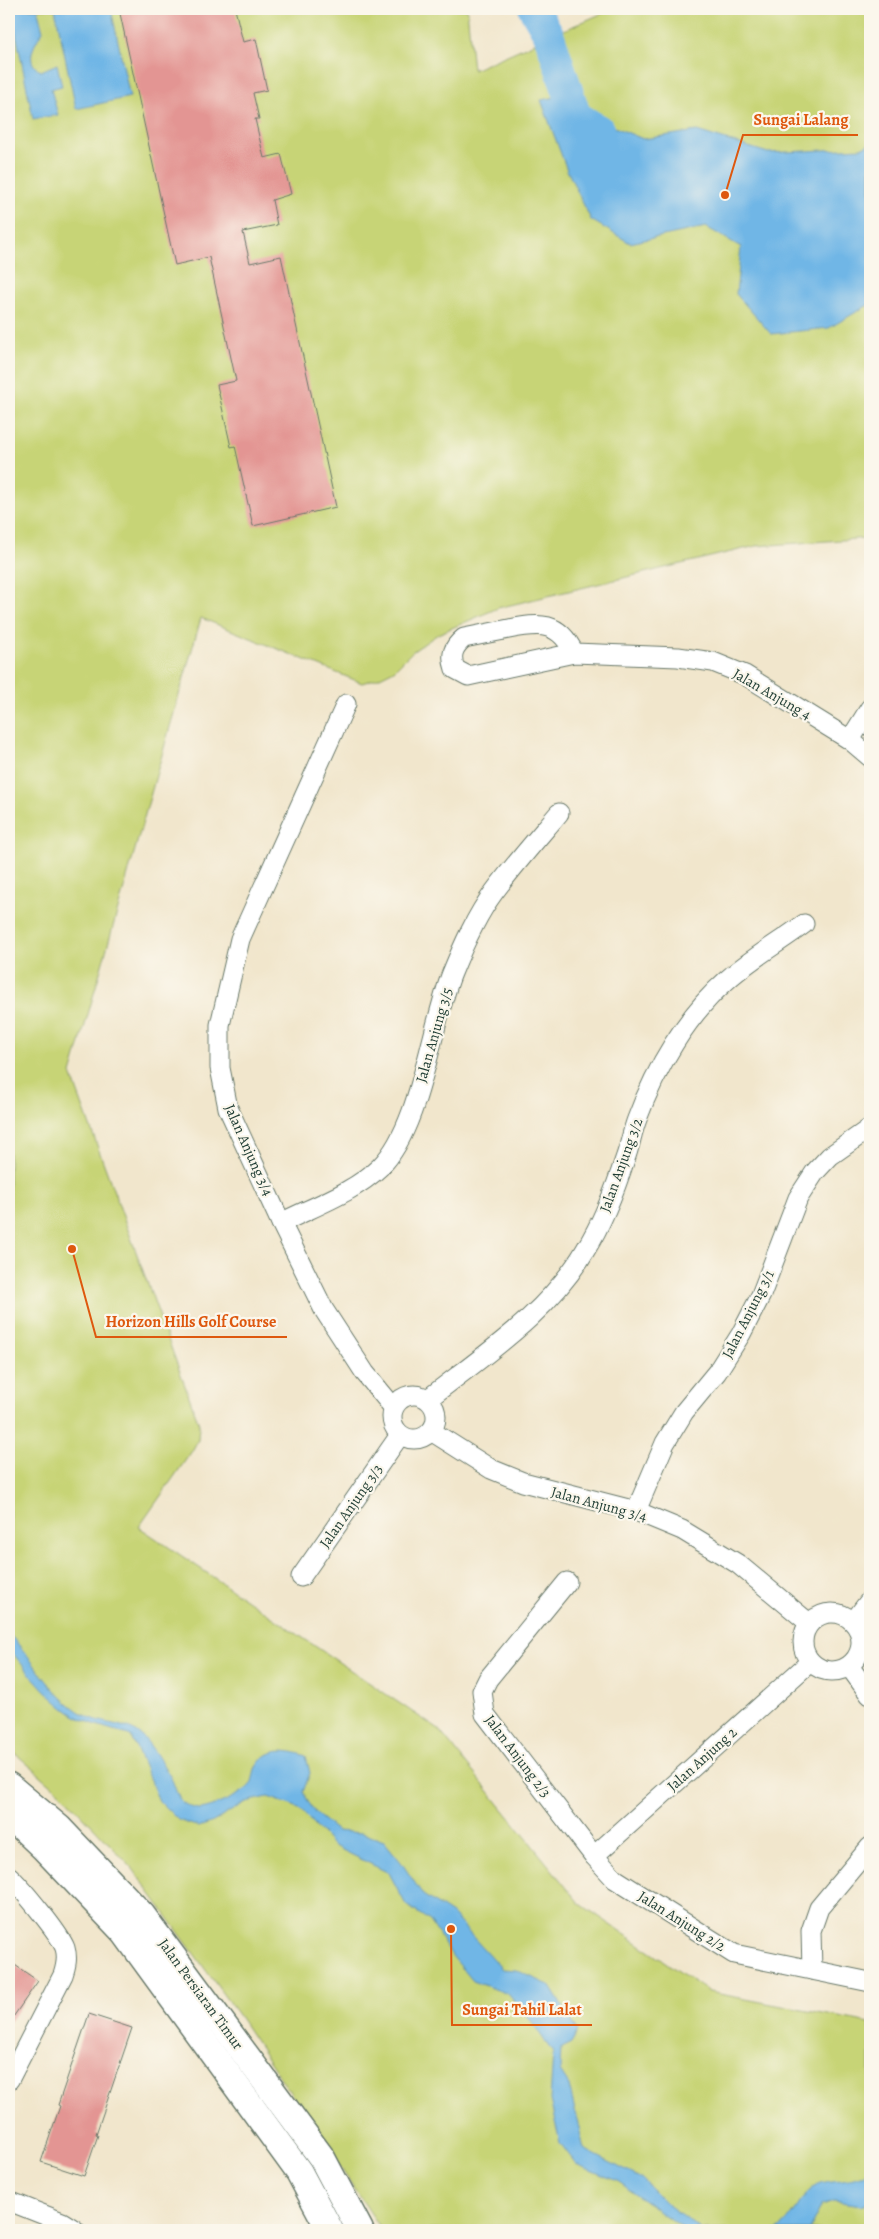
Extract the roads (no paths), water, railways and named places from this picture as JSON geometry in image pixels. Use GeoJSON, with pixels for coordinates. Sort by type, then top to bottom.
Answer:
{"type":"FeatureCollection","features":[{"type":"Feature","properties":{"kind":"street","name":"Jalan Anjung 4"},"geometry":{"type":"LineString","coordinates":[[574,652],[569,641],[559,632],[548,626],[535,624],[464,638],[456,644],[452,653],[455,668],[468,676],[574,652],[678,657],[713,662],[745,675],[850,740],[870,757]]}},
{"type":"Feature","properties":{"kind":"street","name":"Jalan Anjung 3/4"},"geometry":{"type":"LineString","coordinates":[[346,704],[240,939],[220,1025],[220,1068],[228,1108],[324,1310],[365,1373],[393,1407]]}},
{"type":"Feature","properties":{"kind":"street"},"geometry":{"type":"LineString","coordinates":[[850,740],[870,708]]}},
{"type":"Feature","properties":{"kind":"street","name":"Jalan Anjung 3/5"},"geometry":{"type":"LineString","coordinates":[[281,1222],[360,1184],[381,1166],[399,1140],[412,1112],[436,1020],[468,936],[493,894],[559,813]]}},
{"type":"Feature","properties":{"kind":"street","name":"Jalan Anjung 3/2"},"geometry":{"type":"LineString","coordinates":[[428,1399],[534,1316],[561,1286],[586,1249],[610,1201],[636,1120],[650,1086],[674,1045],[700,1007],[728,980],[804,924]]}},
{"type":"Feature","properties":{"kind":"street","name":"Jalan Anjung 3/1"},"geometry":{"type":"LineString","coordinates":[[636,1511],[665,1443],[684,1412],[717,1372],[741,1334],[762,1295],[798,1198],[815,1172],[830,1156],[870,1128]]}},
{"type":"Feature","properties":{"kind":"street"},"geometry":{"type":"LineString","coordinates":[[413,1394],[428,1399],[436,1414],[435,1423],[431,1431],[420,1439],[413,1440],[400,1435],[392,1422],[393,1407],[398,1401],[413,1394]]}},
{"type":"Feature","properties":{"kind":"street","name":"Jalan Anjung 3/4"},"geometry":{"type":"LineString","coordinates":[[431,1431],[491,1469],[523,1482],[636,1511],[682,1530],[738,1564],[809,1623]]}},
{"type":"Feature","properties":{"kind":"street","name":"Jalan Anjung 3/3"},"geometry":{"type":"LineString","coordinates":[[301,1577],[400,1435]]}},
{"type":"Feature","properties":{"kind":"street","name":"Jalan Anjung 2/3"},"geometry":{"type":"LineString","coordinates":[[567,1582],[488,1679],[482,1691],[482,1702],[485,1714],[594,1856]]}},
{"type":"Feature","properties":{"kind":"street"},"geometry":{"type":"LineString","coordinates":[[854,1622],[870,1600]]}},
{"type":"Feature","properties":{"kind":"street"},"geometry":{"type":"LineString","coordinates":[[831,1612],[843,1614],[854,1622],[860,1632],[861,1644],[857,1657],[849,1666],[839,1670],[828,1671],[818,1668],[810,1662],[804,1653],[802,1642],[804,1632],[809,1623],[819,1615],[831,1612]]}},
{"type":"Feature","properties":{"kind":"street","name":"Jalan Anjung 2"},"geometry":{"type":"LineString","coordinates":[[594,1856],[810,1662]]}},
{"type":"Feature","properties":{"kind":"street"},"geometry":{"type":"LineString","coordinates":[[849,1666],[870,1695]]}},
{"type":"Feature","properties":{"kind":"street","name":"Jalan Persiaran Timur"},"geometry":{"type":"LineString","coordinates":[[9,1786],[59,1828],[142,1915],[322,2158],[360,2230]]}},
{"type":"Feature","properties":{"kind":"street","name":"Jalan Persiaran Timur"},"geometry":{"type":"LineString","coordinates":[[9,1815],[44,1848],[125,1933],[299,2172],[330,2230]]}},
{"type":"Feature","properties":{"kind":"street"},"geometry":{"type":"LineString","coordinates":[[812,1970],[811,1931],[820,1908],[870,1847]]}},
{"type":"Feature","properties":{"kind":"street","name":"Jalan Anjung 2/2"},"geometry":{"type":"LineString","coordinates":[[594,1856],[615,1879],[734,1954],[870,1982]]}},
{"type":"Feature","properties":{"kind":"street"},"geometry":{"type":"LineString","coordinates":[[9,1876],[57,1935],[65,1948],[67,1961],[63,1975],[9,2080]]}},
{"type":"Feature","properties":{"kind":"street"},"geometry":{"type":"LineString","coordinates":[[9,2200],[62,2222],[75,2230]]}},
{"type":"Feature","properties":{"kind":"water"},"geometry":{"type":"Polygon","coordinates":[[[11,9],[40,9],[38,11],[43,31],[34,47],[32,58],[33,63],[41,71],[57,64],[62,86],[51,89],[58,115],[33,119],[11,9]]]}},
{"type":"Feature","properties":{"kind":"water"},"geometry":{"type":"Polygon","coordinates":[[[55,9],[111,9],[130,97],[76,109],[55,9]]]}},
{"type":"Feature","properties":{"kind":"water"},"geometry":{"type":"Polygon","coordinates":[[[562,96],[593,118],[643,139],[697,131],[768,153],[861,148],[870,143],[870,304],[829,328],[771,334],[736,294],[741,247],[706,227],[630,243],[591,220],[567,170],[541,100],[562,96]]]}},
{"type":"Feature","properties":{"kind":"water"},"geometry":{"type":"Polygon","coordinates":[[[9,1634],[52,1687],[71,1706],[90,1718],[122,1726],[137,1732],[143,1737],[168,1773],[182,1802],[190,1807],[199,1809],[211,1807],[241,1793],[251,1783],[255,1769],[261,1760],[272,1753],[285,1751],[306,1756],[310,1773],[303,1792],[315,1813],[337,1831],[362,1833],[384,1841],[423,1895],[452,1914],[502,1969],[516,1970],[549,1985],[578,2031],[571,2043],[561,2048],[560,2071],[569,2085],[584,2149],[642,2179],[667,2204],[702,2230],[685,2230],[619,2182],[576,2164],[560,2143],[550,2100],[553,2053],[532,2022],[508,1994],[473,1981],[453,1957],[430,1921],[406,1905],[389,1873],[332,1845],[299,1808],[268,1797],[246,1802],[213,1822],[199,1827],[178,1820],[159,1801],[131,1736],[90,1722],[63,1707],[43,1689],[9,1649],[9,1634]]]}},
{"type":"Feature","properties":{"kind":"water"},"geometry":{"type":"Polygon","coordinates":[[[870,2170],[870,2201],[861,2205],[834,2201],[822,2205],[809,2230],[777,2230],[787,2222],[815,2186],[820,2183],[857,2177],[870,2170]]]}},
{"type":"Feature","properties":{"kind":"waterway"},"geometry":{"type":"LineString","coordinates":[[534,9],[549,35],[576,116],[600,131]]}},
{"type":"Feature","properties":{"kind":"place","name":"Sungai Lalang"},"geometry":{"type":"Point","coordinates":[725,195]}},
{"type":"Feature","properties":{"kind":"place","name":"Horizon Hills Golf Course"},"geometry":{"type":"Point","coordinates":[72,1249]}},
{"type":"Feature","properties":{"kind":"place","name":"Sungai Tahil Lalat"},"geometry":{"type":"Point","coordinates":[451,1929]}}]}
